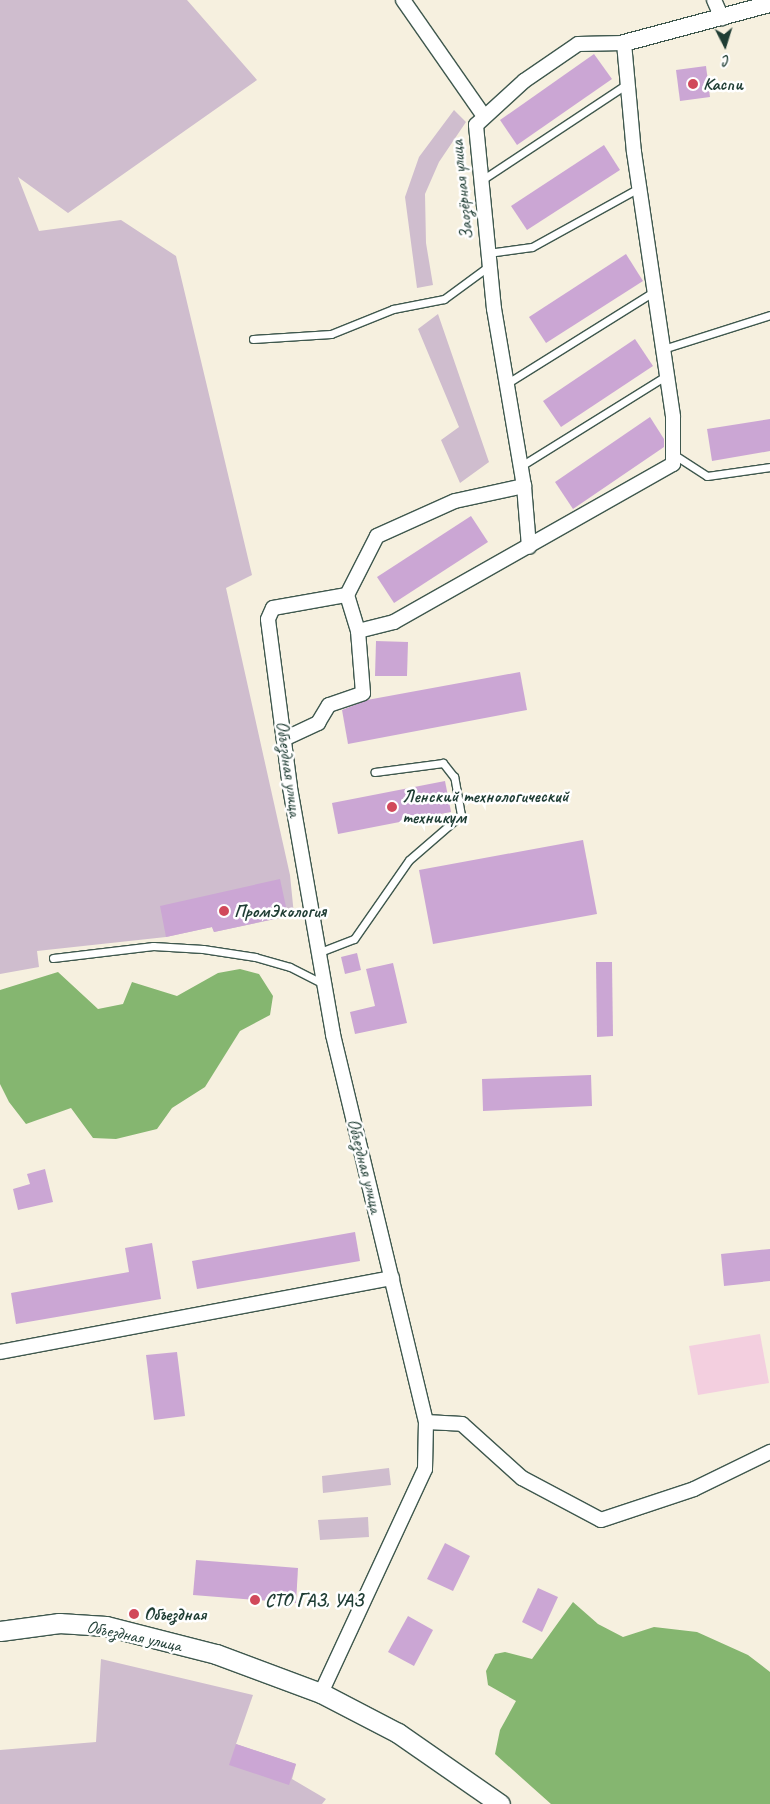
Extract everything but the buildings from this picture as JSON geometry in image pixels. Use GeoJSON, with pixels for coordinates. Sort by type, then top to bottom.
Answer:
{"type":"FeatureCollection","features":[{"type":"Feature","properties":{"kind":"main road","name":"Объездная улица"},"geometry":{"type":"LineString","coordinates":[[0,1631],[59,1623],[106,1626],[216,1654],[321,1693],[398,1733],[497,1803]]}},
{"type":"Feature","properties":{"kind":"street"},"geometry":{"type":"LineString","coordinates":[[403,0],[484,116],[524,81],[578,44],[624,43],[770,4]]}},
{"type":"Feature","properties":{"kind":"street"},"geometry":{"type":"LineString","coordinates":[[714,0],[722,18]]}},
{"type":"Feature","properties":{"kind":"street"},"geometry":{"type":"LineString","coordinates":[[358,631],[394,622],[673,464],[673,417],[640,188],[624,43]]}},
{"type":"Feature","properties":{"kind":"street","name":"Заозёрная улица"},"geometry":{"type":"LineString","coordinates":[[484,116],[476,124],[489,260],[506,384],[524,486],[529,546]]}},
{"type":"Feature","properties":{"kind":"street"},"geometry":{"type":"LineString","coordinates":[[284,740],[318,722],[329,705],[364,693],[358,631],[347,595],[377,536],[455,501],[524,486]]}},
{"type":"Feature","properties":{"kind":"street","name":"Объездная улица"},"geometry":{"type":"LineString","coordinates":[[321,1693],[425,1469],[426,1422],[333,1034],[284,740],[268,619],[273,608],[347,595]]}},
{"type":"Feature","properties":{"kind":"street"},"geometry":{"type":"LineString","coordinates":[[0,1352],[392,1278]]}},
{"type":"Feature","properties":{"kind":"street"},"geometry":{"type":"LineString","coordinates":[[426,1422],[462,1424],[522,1478],[601,1520],[694,1489],[770,1452]]}},
{"type":"Feature","properties":{"kind":"lane"},"geometry":{"type":"LineString","coordinates":[[481,180],[628,84]]}},
{"type":"Feature","properties":{"kind":"lane"},"geometry":{"type":"LineString","coordinates":[[253,339],[331,334],[394,309],[444,300],[489,260],[532,247],[640,188]]}},
{"type":"Feature","properties":{"kind":"lane"},"geometry":{"type":"LineString","coordinates":[[506,384],[656,291]]}},
{"type":"Feature","properties":{"kind":"lane"},"geometry":{"type":"LineString","coordinates":[[663,348],[770,315]]}},
{"type":"Feature","properties":{"kind":"lane"},"geometry":{"type":"LineString","coordinates":[[520,466],[667,375]]}},
{"type":"Feature","properties":{"kind":"lane"},"geometry":{"type":"LineString","coordinates":[[673,454],[707,476],[770,467]]}},
{"type":"Feature","properties":{"kind":"lane"},"geometry":{"type":"LineString","coordinates":[[320,952],[354,939],[409,860],[461,815],[454,776],[443,762],[374,772]]}},
{"type":"Feature","properties":{"kind":"lane"},"geometry":{"type":"LineString","coordinates":[[53,958],[152,946],[203,949],[281,965],[325,985]]}},
{"type":"Feature","properties":{"kind":"shaded area"},"geometry":{"type":"Polygon","coordinates":[[[0,0],[187,0],[257,80],[68,213],[18,177],[39,231],[121,220],[176,256],[252,575],[226,588],[290,875],[294,915],[214,932],[212,927],[166,937],[37,951],[39,967],[0,974],[0,0]]]}},
{"type":"Feature","properties":{"kind":"shaded area"},"geometry":{"type":"Polygon","coordinates":[[[454,110],[466,122],[439,162],[425,194],[426,243],[433,285],[417,288],[405,197],[419,157],[454,110]]]}},
{"type":"Feature","properties":{"kind":"shaded area"},"geometry":{"type":"Polygon","coordinates":[[[438,314],[489,462],[460,483],[441,440],[459,427],[418,329],[438,314]]]}},
{"type":"Feature","properties":{"kind":"shaded area"},"geometry":{"type":"Polygon","coordinates":[[[760,1334],[769,1383],[698,1395],[689,1346],[760,1334]]]}},
{"type":"Feature","properties":{"kind":"shaded area"},"geometry":{"type":"Polygon","coordinates":[[[389,1468],[391,1485],[323,1493],[322,1476],[389,1468]]]}},
{"type":"Feature","properties":{"kind":"shaded area"},"geometry":{"type":"Polygon","coordinates":[[[368,1517],[369,1537],[320,1540],[318,1520],[368,1517]]]}},
{"type":"Feature","properties":{"kind":"shaded area"},"geometry":{"type":"Polygon","coordinates":[[[101,1659],[253,1695],[236,1744],[296,1764],[292,1779],[326,1799],[322,1804],[0,1804],[0,1750],[96,1742],[101,1659]]]}},
{"type":"Feature","properties":{"kind":"green space"},"geometry":{"type":"Polygon","coordinates":[[[240,969],[259,974],[273,996],[270,1015],[240,1031],[205,1087],[172,1108],[157,1129],[116,1139],[93,1138],[71,1108],[26,1124],[9,1102],[0,1084],[0,990],[58,972],[98,1009],[123,1004],[132,982],[177,996],[218,973],[240,969]]]}},
{"type":"Feature","properties":{"kind":"green space"},"geometry":{"type":"Polygon","coordinates":[[[573,1602],[598,1624],[623,1637],[654,1627],[697,1632],[748,1655],[770,1672],[770,1804],[551,1804],[495,1754],[500,1730],[516,1701],[488,1685],[486,1671],[495,1654],[505,1652],[532,1659],[573,1602]]]}},
{"type":"Feature","properties":{"kind":"place","name":"Каспи"},"geometry":{"type":"Point","coordinates":[693,84]}},
{"type":"Feature","properties":{"kind":"place","name":"Ленский технологический техникум"},"geometry":{"type":"Point","coordinates":[392,807]}},
{"type":"Feature","properties":{"kind":"place","name":"ПромЭкология"},"geometry":{"type":"Point","coordinates":[224,911]}},
{"type":"Feature","properties":{"kind":"place","name":"СТО ГАЗ, УАЗ"},"geometry":{"type":"Point","coordinates":[255,1600]}},
{"type":"Feature","properties":{"kind":"place","name":"Объездная"},"geometry":{"type":"Point","coordinates":[134,1614]}}]}
